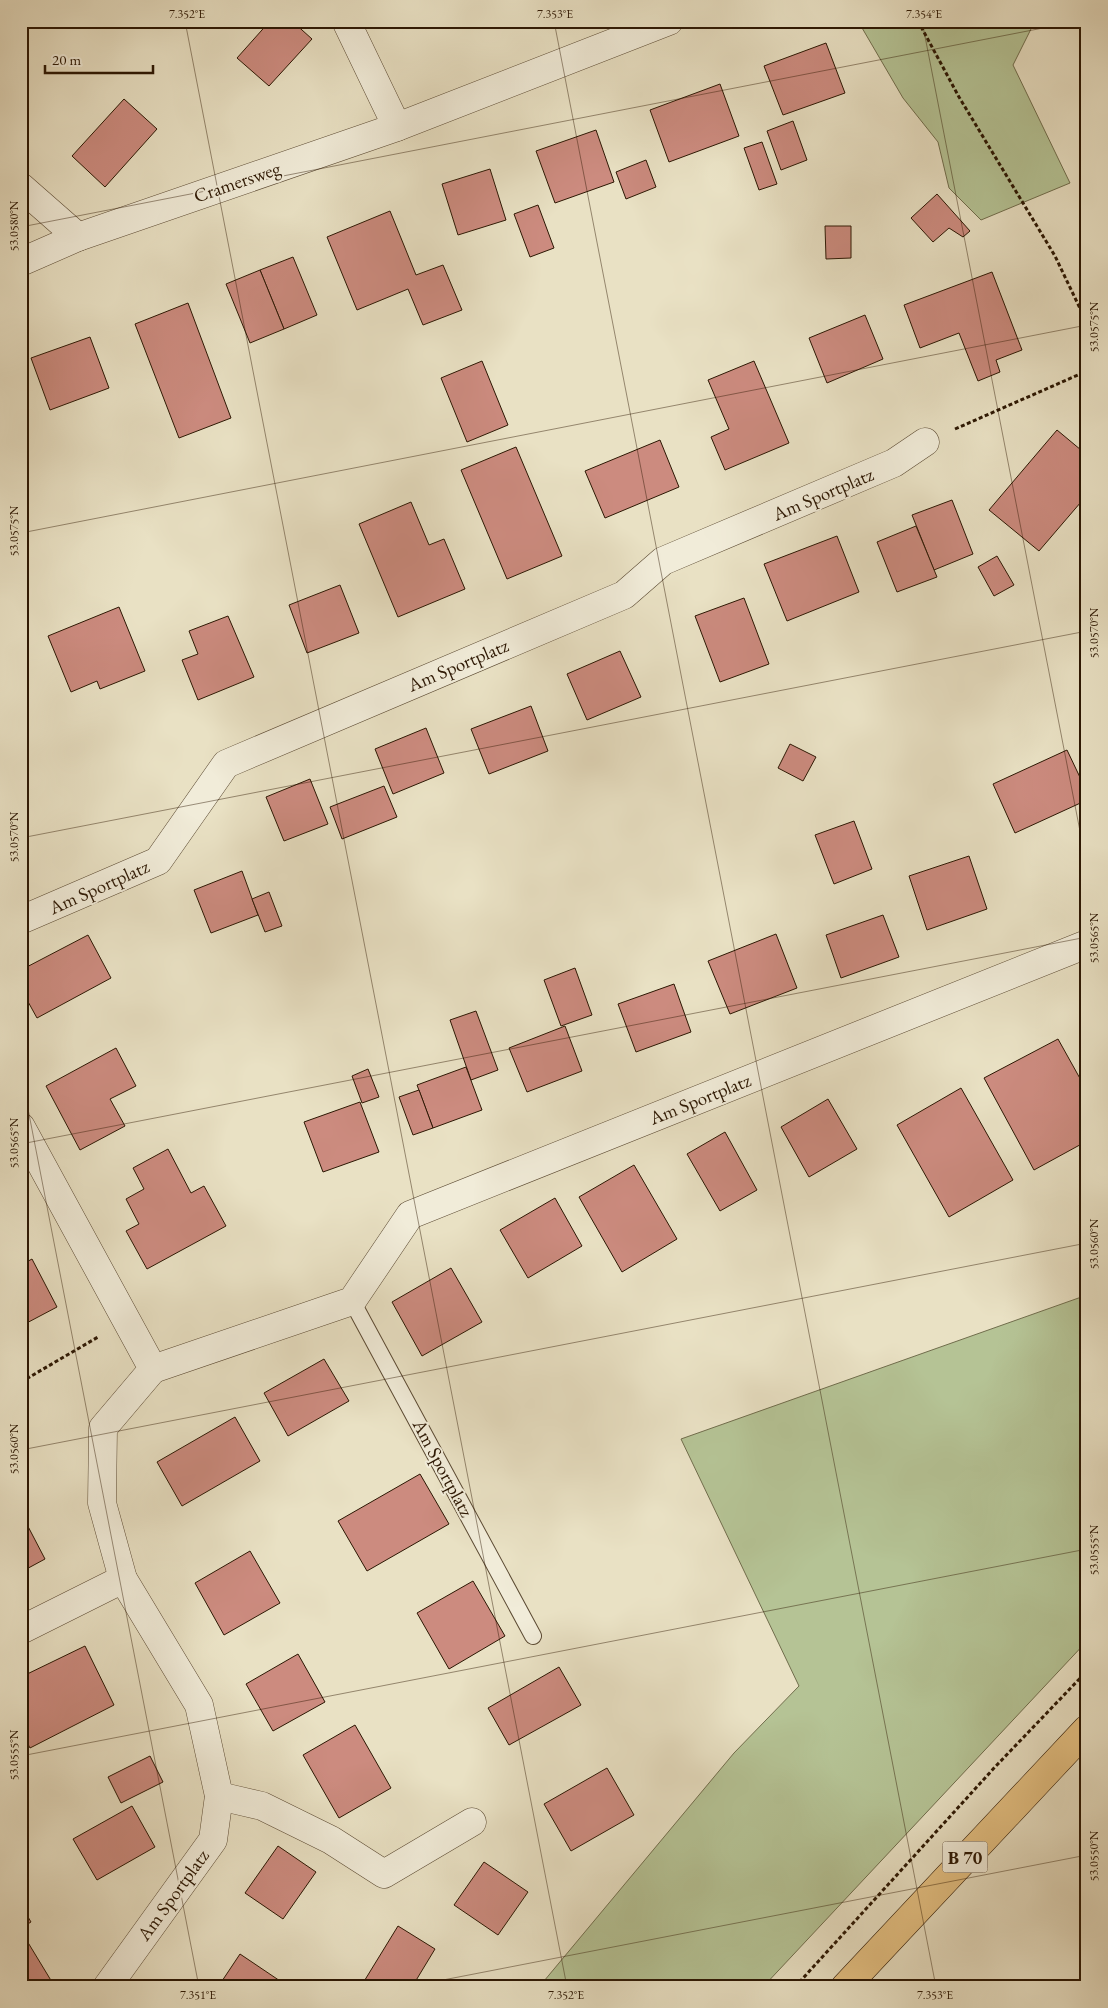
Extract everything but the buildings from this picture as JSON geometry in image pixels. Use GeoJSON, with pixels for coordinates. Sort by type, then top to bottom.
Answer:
{"type":"FeatureCollection","features":[{"type":"Feature","properties":{"kind":"main road","name":"B 70"},"geometry":{"type":"LineString","coordinates":[[845,1987],[1087,1729]]}},
{"type":"Feature","properties":{"kind":"street"},"geometry":{"type":"LineString","coordinates":[[346,21],[397,128]]}},
{"type":"Feature","properties":{"kind":"street","name":"Cramersweg"},"geometry":{"type":"LineString","coordinates":[[21,262],[78,237],[397,128],[669,21]]}},
{"type":"Feature","properties":{"kind":"street"},"geometry":{"type":"LineString","coordinates":[[21,187],[78,237]]}},
{"type":"Feature","properties":{"kind":"street","name":"Am Sportplatz"},"geometry":{"type":"LineString","coordinates":[[21,920],[158,861],[226,764],[624,595],[663,561],[894,463],[925,442]]}},
{"type":"Feature","properties":{"kind":"street","name":"Am Sportplatz"},"geometry":{"type":"LineString","coordinates":[[352,1301],[410,1215],[1087,944]]}},
{"type":"Feature","properties":{"kind":"street"},"geometry":{"type":"LineString","coordinates":[[21,1127],[153,1369],[352,1301]]}},
{"type":"Feature","properties":{"kind":"street","name":"Am Sportplatz"},"geometry":{"type":"LineString","coordinates":[[107,1987],[213,1840],[219,1796],[199,1706],[123,1579],[102,1503],[103,1428],[153,1369]]}},
{"type":"Feature","properties":{"kind":"street"},"geometry":{"type":"LineString","coordinates":[[21,1630],[123,1579]]}},
{"type":"Feature","properties":{"kind":"street"},"geometry":{"type":"LineString","coordinates":[[219,1796],[262,1806],[331,1840],[384,1874],[472,1822]]}},
{"type":"Feature","properties":{"kind":"lane","name":"Am Sportplatz"},"geometry":{"type":"LineString","coordinates":[[352,1301],[533,1636]]}},
{"type":"Feature","properties":{"kind":"path"},"geometry":{"type":"LineString","coordinates":[[918,21],[958,97],[1055,256],[1087,323]]}},
{"type":"Feature","properties":{"kind":"path"},"geometry":{"type":"LineString","coordinates":[[925,442],[1087,371]]}},
{"type":"Feature","properties":{"kind":"path"},"geometry":{"type":"LineString","coordinates":[[21,1382],[126,1320]]}},
{"type":"Feature","properties":{"kind":"path"},"geometry":{"type":"LineString","coordinates":[[795,1987],[995,1767],[1087,1671]]}},
{"type":"Feature","properties":{"kind":"green space"},"geometry":{"type":"Polygon","coordinates":[[[858,21],[1035,21],[1013,65],[1070,183],[981,220],[949,188],[938,142],[903,98],[858,21]]]}},
{"type":"Feature","properties":{"kind":"green space"},"geometry":{"type":"Polygon","coordinates":[[[1087,1295],[1087,1641],[763,1987],[539,1987],[734,1753],[799,1686],[681,1439],[1087,1295]]]}}]}
